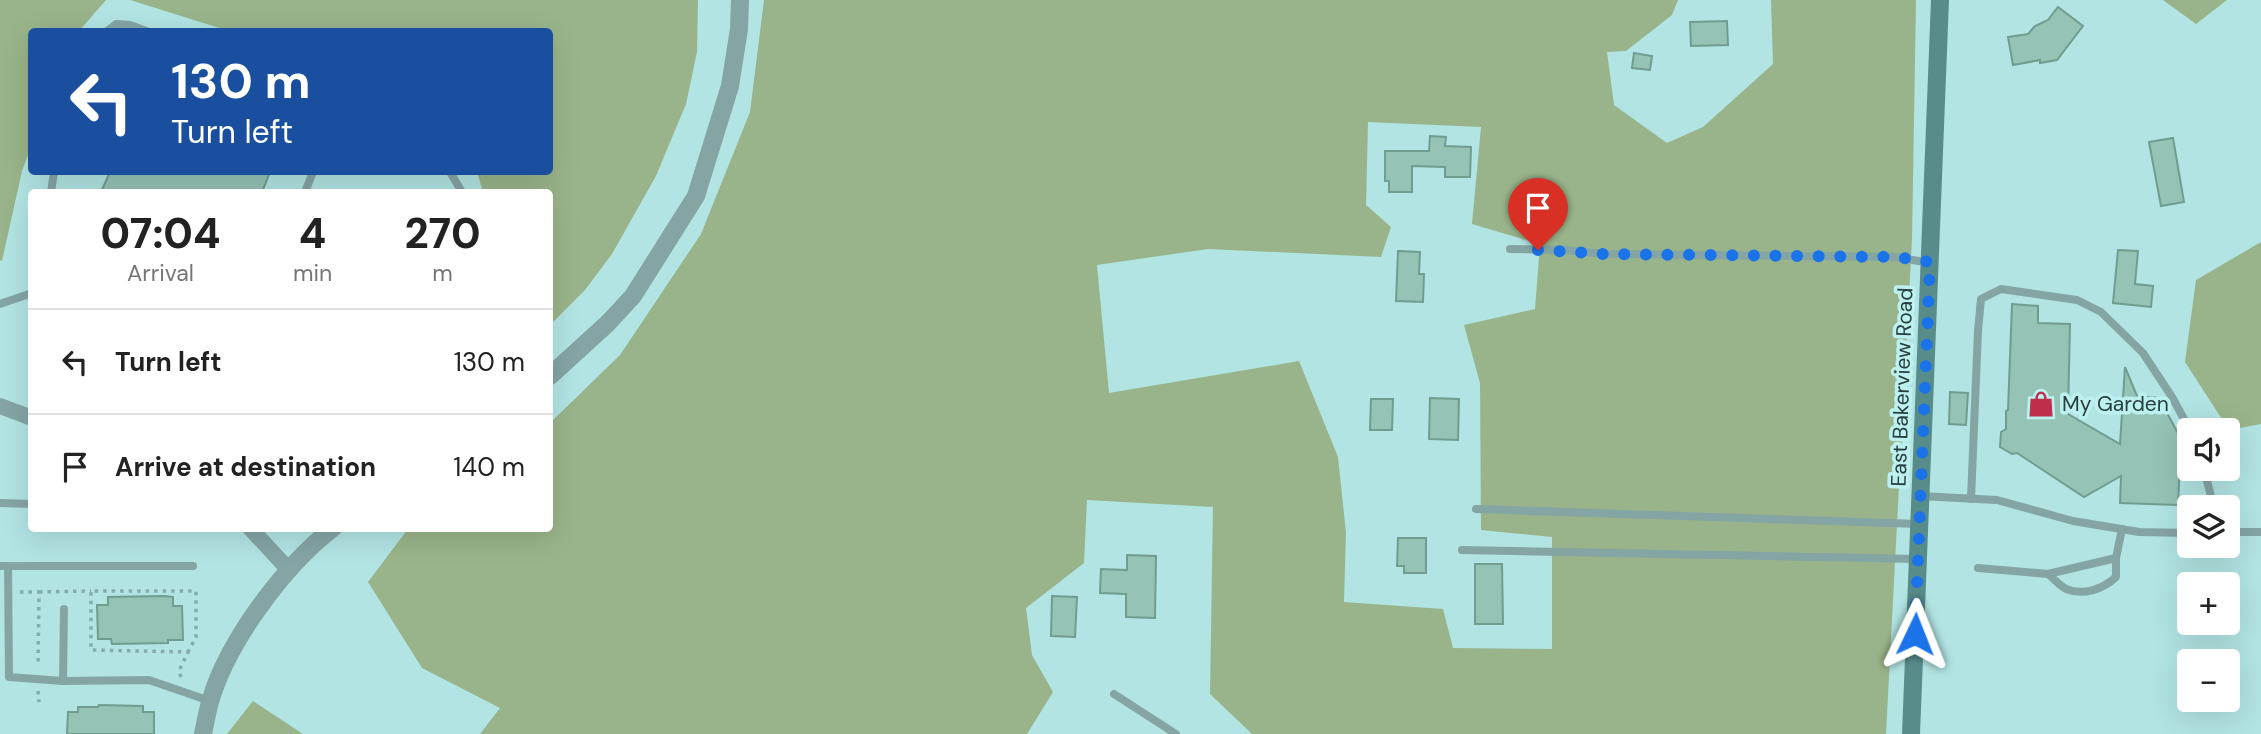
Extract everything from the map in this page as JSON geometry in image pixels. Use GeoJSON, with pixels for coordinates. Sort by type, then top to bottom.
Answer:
{"type":"FeatureCollection","features":[{"type":"Feature","properties":{"kind":"main road","name":"East Bakerview Road"},"geometry":{"type":"LineString","coordinates":[[1911,734],[1940,0]]}},
{"type":"Feature","properties":{"kind":"street"},"geometry":{"type":"LineString","coordinates":[[553,373],[633,296],[696,196],[730,86],[739,29],[740,0]]}},
{"type":"Feature","properties":{"kind":"street"},"geometry":{"type":"LineString","coordinates":[[0,406],[28,416]]}},
{"type":"Feature","properties":{"kind":"street"},"geometry":{"type":"LineString","coordinates":[[254,532],[288,569]]}},
{"type":"Feature","properties":{"kind":"street"},"geometry":{"type":"LineString","coordinates":[[203,734],[210,701],[224,666],[246,628],[288,569],[328,532]]}},
{"type":"Feature","properties":{"kind":"lane"},"geometry":{"type":"LineString","coordinates":[[110,28],[116,23],[138,28]]}},
{"type":"Feature","properties":{"kind":"lane"},"geometry":{"type":"LineString","coordinates":[[1510,249],[1604,254],[1896,257],[1930,262]]}},
{"type":"Feature","properties":{"kind":"lane"},"geometry":{"type":"LineString","coordinates":[[1971,499],[1981,299],[2001,289],[2077,300],[2101,313],[2143,353],[2183,418]]}},
{"type":"Feature","properties":{"kind":"lane"},"geometry":{"type":"LineString","coordinates":[[0,304],[28,294]]}},
{"type":"Feature","properties":{"kind":"lane"},"geometry":{"type":"LineString","coordinates":[[1920,496],[1997,500],[2073,521],[2139,532],[2177,533]]}},
{"type":"Feature","properties":{"kind":"lane"},"geometry":{"type":"LineString","coordinates":[[0,503],[28,504]]}},
{"type":"Feature","properties":{"kind":"lane"},"geometry":{"type":"LineString","coordinates":[[1476,509],[1919,524]]}},
{"type":"Feature","properties":{"kind":"lane"},"geometry":{"type":"LineString","coordinates":[[2048,574],[2065,589],[2084,592],[2105,588],[2116,577],[2116,558],[2122,529]]}},
{"type":"Feature","properties":{"kind":"lane"},"geometry":{"type":"LineString","coordinates":[[2240,533],[2261,532]]}},
{"type":"Feature","properties":{"kind":"lane"},"geometry":{"type":"LineString","coordinates":[[1462,550],[1917,559]]}},
{"type":"Feature","properties":{"kind":"lane"},"geometry":{"type":"LineString","coordinates":[[1978,568],[2048,574],[2116,558]]}},
{"type":"Feature","properties":{"kind":"lane"},"geometry":{"type":"LineString","coordinates":[[193,566],[4,566],[8,592],[9,677],[63,681],[149,680],[210,701]]}},
{"type":"Feature","properties":{"kind":"lane"},"geometry":{"type":"LineString","coordinates":[[63,681],[64,608]]}},
{"type":"Feature","properties":{"kind":"lane"},"geometry":{"type":"LineString","coordinates":[[1114,694],[1176,734]]}},
{"type":"Feature","properties":{"kind":"path"},"geometry":{"type":"LineString","coordinates":[[8,592],[196,591],[196,636],[179,671],[184,691]]}},
{"type":"Feature","properties":{"kind":"path"},"geometry":{"type":"LineString","coordinates":[[39,592],[39,702]]}},
{"type":"Feature","properties":{"kind":"path"},"geometry":{"type":"LineString","coordinates":[[91,592],[91,650],[188,652]]}},
{"type":"Feature","properties":{"kind":"green space"},"geometry":{"type":"Polygon","coordinates":[[[0,0],[106,0],[82,28],[28,28],[28,155],[2,261],[0,0]]]}},
{"type":"Feature","properties":{"kind":"green space"},"geometry":{"type":"Polygon","coordinates":[[[130,0],[698,0],[697,52],[686,104],[656,176],[612,254],[585,290],[553,322],[553,189],[482,189],[478,175],[553,175],[553,28],[219,28],[130,0]]]}},
{"type":"Feature","properties":{"kind":"green space"},"geometry":{"type":"Polygon","coordinates":[[[764,0],[1678,0],[1672,15],[1626,51],[1607,52],[1614,105],[1667,143],[1703,127],[1773,64],[1771,0],[1916,0],[1912,239],[1886,734],[1252,734],[1210,694],[1213,507],[1087,500],[1084,563],[1026,608],[1032,655],[1053,692],[1027,734],[480,734],[500,708],[422,668],[368,582],[406,532],[553,532],[553,420],[620,355],[701,234],[750,112],[764,0]],[[1368,122],[1366,205],[1391,227],[1381,257],[1208,249],[1097,265],[1109,393],[1299,361],[1338,457],[1346,533],[1344,602],[1443,609],[1453,648],[1552,649],[1552,537],[1481,530],[1480,383],[1464,325],[1535,309],[1540,244],[1472,224],[1481,127],[1368,122]]]}},
{"type":"Feature","properties":{"kind":"green space"},"geometry":{"type":"Polygon","coordinates":[[[2163,0],[2227,0],[2196,24],[2163,0]]]}},
{"type":"Feature","properties":{"kind":"green space"},"geometry":{"type":"Polygon","coordinates":[[[2261,242],[2261,424],[2240,428],[2240,418],[2221,418],[2185,362],[2196,280],[2261,242]]]}},
{"type":"Feature","properties":{"kind":"green space"},"geometry":{"type":"Polygon","coordinates":[[[253,701],[303,734],[227,734],[253,701]]]}},
{"type":"Feature","properties":{"kind":"building"},"geometry":{"type":"Polygon","coordinates":[[[2058,7],[2083,26],[2057,60],[2013,65],[2008,37],[2028,34],[2035,26],[2048,20],[2058,7]]]}},
{"type":"Feature","properties":{"kind":"building"},"geometry":{"type":"Polygon","coordinates":[[[1727,21],[1728,45],[1691,46],[1690,22],[1727,21]]]}},
{"type":"Feature","properties":{"kind":"building"},"geometry":{"type":"Polygon","coordinates":[[[1634,53],[1652,56],[1650,70],[1632,68],[1634,53]]]}},
{"type":"Feature","properties":{"kind":"building"},"geometry":{"type":"Polygon","coordinates":[[[1430,136],[1446,137],[1445,146],[1471,147],[1470,177],[1445,177],[1445,167],[1412,166],[1412,192],[1389,192],[1389,181],[1385,181],[1385,151],[1429,151],[1430,136]]]}},
{"type":"Feature","properties":{"kind":"building"},"geometry":{"type":"Polygon","coordinates":[[[2173,138],[2184,202],[2161,206],[2149,142],[2173,138]]]}},
{"type":"Feature","properties":{"kind":"building"},"geometry":{"type":"Polygon","coordinates":[[[109,175],[269,175],[263,189],[102,189],[109,175]]]}},
{"type":"Feature","properties":{"kind":"building"},"geometry":{"type":"Polygon","coordinates":[[[2118,250],[2138,251],[2135,284],[2153,286],[2151,307],[2113,303],[2118,250]]]}},
{"type":"Feature","properties":{"kind":"building"},"geometry":{"type":"Polygon","coordinates":[[[1398,251],[1420,252],[1419,274],[1424,274],[1423,302],[1396,301],[1398,251]]]}},
{"type":"Feature","properties":{"kind":"building","name":"My Garden"},"geometry":{"type":"Polygon","coordinates":[[[2012,304],[2038,306],[2038,323],[2070,324],[2068,414],[2120,444],[2125,367],[2137,396],[2159,398],[2177,432],[2177,505],[2120,503],[2121,476],[2084,497],[2017,453],[2012,454],[2000,447],[2001,432],[2006,429],[2012,304]]]}},
{"type":"Feature","properties":{"kind":"building"},"geometry":{"type":"Polygon","coordinates":[[[1950,392],[1968,393],[1966,425],[1949,424],[1950,392]]]}},
{"type":"Feature","properties":{"kind":"building"},"geometry":{"type":"Polygon","coordinates":[[[1430,398],[1459,399],[1458,440],[1429,439],[1430,398]]]}},
{"type":"Feature","properties":{"kind":"building"},"geometry":{"type":"Polygon","coordinates":[[[1371,399],[1393,399],[1392,430],[1370,430],[1371,399]]]}},
{"type":"Feature","properties":{"kind":"building"},"geometry":{"type":"Polygon","coordinates":[[[1398,538],[1426,538],[1426,573],[1404,573],[1404,566],[1397,566],[1398,538]]]}},
{"type":"Feature","properties":{"kind":"building"},"geometry":{"type":"Polygon","coordinates":[[[1127,555],[1156,556],[1155,618],[1126,617],[1126,594],[1100,593],[1101,569],[1127,570],[1127,555]]]}},
{"type":"Feature","properties":{"kind":"building"},"geometry":{"type":"Polygon","coordinates":[[[1475,564],[1502,564],[1503,624],[1475,624],[1475,564]]]}},
{"type":"Feature","properties":{"kind":"building"},"geometry":{"type":"Polygon","coordinates":[[[1052,596],[1077,597],[1075,637],[1051,636],[1052,596]]]}},
{"type":"Feature","properties":{"kind":"building"},"geometry":{"type":"Polygon","coordinates":[[[108,597],[173,597],[173,606],[182,606],[183,640],[168,640],[168,643],[112,644],[111,639],[98,639],[97,605],[108,605],[108,597]]]}},
{"type":"Feature","properties":{"kind":"building"},"geometry":{"type":"Polygon","coordinates":[[[143,706],[143,712],[154,712],[154,734],[67,734],[68,712],[78,712],[78,707],[143,706]]]}},
{"type":"Feature","properties":{"kind":"place","name":"My Garden"},"geometry":{"type":"Point","coordinates":[2041,404]}},
{"type":"Feature","properties":{"kind":"route"},"geometry":{"type":"LineString","coordinates":[[1538,250],[1604,254],[1807,254],[1896,257],[1930,262],[1915,634]]}}]}
